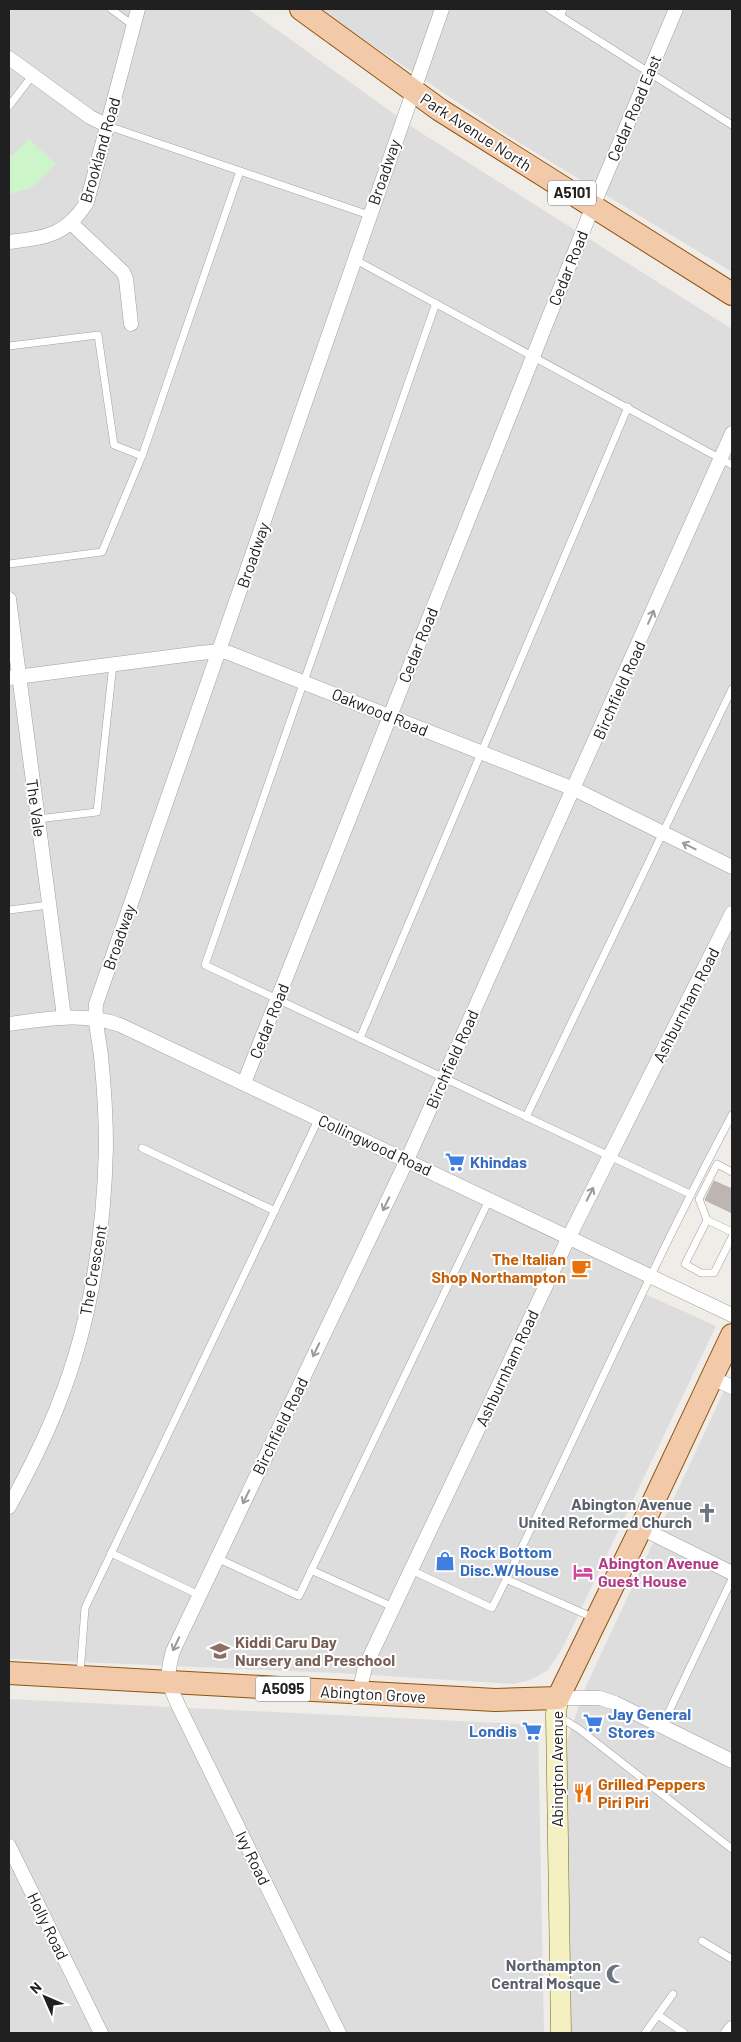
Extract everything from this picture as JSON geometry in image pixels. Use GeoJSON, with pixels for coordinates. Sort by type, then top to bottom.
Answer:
{"type":"FeatureCollection","features":[{"type":"Feature","properties":{"kind":"main road","name":"Park Avenue North"},"geometry":{"type":"LineString","coordinates":[[301,9],[413,91],[732,294]]}},
{"type":"Feature","properties":{"kind":"main road","name":"Abington Avenue"},"geometry":{"type":"LineString","coordinates":[[561,2033],[557,1706],[732,1335]]}},
{"type":"Feature","properties":{"kind":"main road","name":"Abington Grove"},"geometry":{"type":"LineString","coordinates":[[9,1673],[495,1700],[557,1706]]}},
{"type":"Feature","properties":{"kind":"street","name":"Brookland Road"},"geometry":{"type":"LineString","coordinates":[[9,242],[55,233],[72,223],[87,202],[138,9]]}},
{"type":"Feature","properties":{"kind":"street","name":"Broadway"},"geometry":{"type":"LineString","coordinates":[[95,1018],[96,1004],[442,9]]}},
{"type":"Feature","properties":{"kind":"street","name":"Cedar Road East"},"geometry":{"type":"LineString","coordinates":[[593,206],[676,9]]}},
{"type":"Feature","properties":{"kind":"street"},"geometry":{"type":"LineString","coordinates":[[9,58],[90,117],[108,126]]}},
{"type":"Feature","properties":{"kind":"street","name":"Cedar Road"},"geometry":{"type":"LineString","coordinates":[[244,1083],[593,206]]}},
{"type":"Feature","properties":{"kind":"street"},"geometry":{"type":"LineString","coordinates":[[72,223],[123,272],[126,279],[131,324]]}},
{"type":"Feature","properties":{"kind":"street","name":"Birchfield Road"},"geometry":{"type":"LineString","coordinates":[[168,1682],[168,1669],[172,1651],[407,1160],[574,790],[727,462],[732,433]]}},
{"type":"Feature","properties":{"kind":"street","name":"The Vale"},"geometry":{"type":"LineString","coordinates":[[9,598],[14,677],[38,818],[64,1017]]}},
{"type":"Feature","properties":{"kind":"street","name":"Oakwood Road"},"geometry":{"type":"LineString","coordinates":[[14,677],[220,651],[229,652],[574,790],[732,867]]}},
{"type":"Feature","properties":{"kind":"street","name":"Ashburnham Road"},"geometry":{"type":"LineString","coordinates":[[358,1693],[365,1667],[569,1237],[732,913]]}},
{"type":"Feature","properties":{"kind":"street","name":"Collingwood Road"},"geometry":{"type":"LineString","coordinates":[[9,1024],[64,1017],[95,1018],[120,1025],[732,1315]]}},
{"type":"Feature","properties":{"kind":"street","name":"The Crescent"},"geometry":{"type":"LineString","coordinates":[[9,1507],[37,1454],[59,1404],[89,1305],[96,1267],[103,1207],[106,1146],[104,1084],[95,1018]]}},
{"type":"Feature","properties":{"kind":"street"},"geometry":{"type":"LineString","coordinates":[[712,1378],[732,1387]]}},
{"type":"Feature","properties":{"kind":"street"},"geometry":{"type":"LineString","coordinates":[[641,1528],[732,1573]]}},
{"type":"Feature","properties":{"kind":"street","name":"Ivy Road"},"geometry":{"type":"LineString","coordinates":[[168,1682],[339,2033]]}},
{"type":"Feature","properties":{"kind":"street"},"geometry":{"type":"LineString","coordinates":[[557,1706],[600,1698],[622,1706],[732,1761]]}},
{"type":"Feature","properties":{"kind":"street","name":"Holly Road"},"geometry":{"type":"LineString","coordinates":[[9,1846],[101,2033]]}},
{"type":"Feature","properties":{"kind":"street"},"geometry":{"type":"LineString","coordinates":[[728,2033],[732,2028]]}},
{"type":"Feature","properties":{"kind":"lane"},"geometry":{"type":"LineString","coordinates":[[111,9],[134,26]]}},
{"type":"Feature","properties":{"kind":"lane"},"geometry":{"type":"LineString","coordinates":[[549,9],[561,12],[732,125]]}},
{"type":"Feature","properties":{"kind":"lane"},"geometry":{"type":"LineString","coordinates":[[9,106],[32,76]]}},
{"type":"Feature","properties":{"kind":"lane"},"geometry":{"type":"LineString","coordinates":[[108,126],[369,215]]}},
{"type":"Feature","properties":{"kind":"lane"},"geometry":{"type":"LineString","coordinates":[[9,564],[102,552],[142,456],[240,171]]}},
{"type":"Feature","properties":{"kind":"lane"},"geometry":{"type":"LineString","coordinates":[[354,259],[727,462]]}},
{"type":"Feature","properties":{"kind":"lane"},"geometry":{"type":"LineString","coordinates":[[436,303],[205,965],[690,1194]]}},
{"type":"Feature","properties":{"kind":"lane"},"geometry":{"type":"LineString","coordinates":[[9,346],[98,335],[114,446],[142,456]]}},
{"type":"Feature","properties":{"kind":"lane"},"geometry":{"type":"LineString","coordinates":[[360,1038],[628,407]]}},
{"type":"Feature","properties":{"kind":"lane"},"geometry":{"type":"LineString","coordinates":[[38,818],[97,812],[113,664]]}},
{"type":"Feature","properties":{"kind":"lane"},"geometry":{"type":"LineString","coordinates":[[526,1117],[732,689]]}},
{"type":"Feature","properties":{"kind":"lane"},"geometry":{"type":"LineString","coordinates":[[9,910],[49,905]]}},
{"type":"Feature","properties":{"kind":"lane"},"geometry":{"type":"LineString","coordinates":[[411,1570],[492,1608],[650,1276],[690,1194],[732,1115]]}},
{"type":"Feature","properties":{"kind":"lane"},"geometry":{"type":"LineString","coordinates":[[79,1677],[85,1608],[319,1118]]}},
{"type":"Feature","properties":{"kind":"lane"},"geometry":{"type":"LineString","coordinates":[[142,1148],[275,1211]]}},
{"type":"Feature","properties":{"kind":"lane"},"geometry":{"type":"LineString","coordinates":[[732,1172],[717,1164],[699,1200],[706,1220],[685,1264],[701,1273],[714,1273],[732,1237]]}},
{"type":"Feature","properties":{"kind":"lane"},"geometry":{"type":"LineString","coordinates":[[217,1558],[299,1596],[489,1200]]}},
{"type":"Feature","properties":{"kind":"lane"},"geometry":{"type":"LineString","coordinates":[[706,1220],[732,1232]]}},
{"type":"Feature","properties":{"kind":"lane"},"geometry":{"type":"LineString","coordinates":[[111,1553],[199,1596]]}},
{"type":"Feature","properties":{"kind":"lane"},"geometry":{"type":"LineString","coordinates":[[312,1570],[393,1608]]}},
{"type":"Feature","properties":{"kind":"lane"},"geometry":{"type":"LineString","coordinates":[[506,1579],[596,1620]]}},
{"type":"Feature","properties":{"kind":"lane"},"geometry":{"type":"LineString","coordinates":[[662,1726],[732,1579]]}},
{"type":"Feature","properties":{"kind":"lane"},"geometry":{"type":"LineString","coordinates":[[557,1706],[579,1729],[732,1849]]}},
{"type":"Feature","properties":{"kind":"lane"},"geometry":{"type":"LineString","coordinates":[[702,1941],[732,1959]]}},
{"type":"Feature","properties":{"kind":"lane"},"geometry":{"type":"LineString","coordinates":[[645,2033],[674,1994]]}},
{"type":"Feature","properties":{"kind":"lane"},"geometry":{"type":"LineString","coordinates":[[658,2015],[684,2033]]}},
{"type":"Feature","properties":{"kind":"shaded area"},"geometry":{"type":"Polygon","coordinates":[[[9,9],[248,9],[415,129],[732,329],[732,1124],[693,1195],[645,1294],[716,1326],[562,1649],[548,1670],[530,1680],[514,1684],[337,1673],[9,1659],[9,9]]]}},
{"type":"Feature","properties":{"kind":"shaded area"},"geometry":{"type":"Polygon","coordinates":[[[318,9],[732,9],[732,272],[505,134],[318,9]]]}},
{"type":"Feature","properties":{"kind":"shaded area"},"geometry":{"type":"Polygon","coordinates":[[[732,1374],[732,2033],[571,2033],[566,1743],[586,1686],[732,1374]]]}},
{"type":"Feature","properties":{"kind":"shaded area"},"geometry":{"type":"Polygon","coordinates":[[[9,1699],[538,1725],[544,2033],[9,2033],[9,1699]]]}},
{"type":"Feature","properties":{"kind":"green space"},"geometry":{"type":"Polygon","coordinates":[[[29,139],[56,164],[31,188],[9,194],[9,153],[12,156],[29,139]]]}},
{"type":"Feature","properties":{"kind":"building"},"geometry":{"type":"Polygon","coordinates":[[[714,1181],[732,1189],[732,1213],[705,1200],[714,1181]]]}},
{"type":"Feature","properties":{"kind":"place","name":"Khindas"},"geometry":{"type":"Point","coordinates":[455,1162]}},
{"type":"Feature","properties":{"kind":"place","name":"The Italian Shop Northampton"},"geometry":{"type":"Point","coordinates":[581,1268]}},
{"type":"Feature","properties":{"kind":"place","name":"Abington Avenue United Reformed Church"},"geometry":{"type":"Point","coordinates":[707,1513]}},
{"type":"Feature","properties":{"kind":"place","name":"Rock Bottom Disc.W/House"},"geometry":{"type":"Point","coordinates":[445,1561]}},
{"type":"Feature","properties":{"kind":"place","name":"Abington Avenue Guest House"},"geometry":{"type":"Point","coordinates":[583,1572]}},
{"type":"Feature","properties":{"kind":"place","name":"Kiddi Caru Day Nursery and Preschool"},"geometry":{"type":"Point","coordinates":[220,1651]}},
{"type":"Feature","properties":{"kind":"place","name":"Jay General Stores"},"geometry":{"type":"Point","coordinates":[593,1723]}},
{"type":"Feature","properties":{"kind":"place","name":"Londis"},"geometry":{"type":"Point","coordinates":[532,1731]}},
{"type":"Feature","properties":{"kind":"place","name":"Grilled Peppers Piri Piri"},"geometry":{"type":"Point","coordinates":[583,1793]}},
{"type":"Feature","properties":{"kind":"place","name":"Northampton Central Mosque"},"geometry":{"type":"Point","coordinates":[616,1974]}}]}
